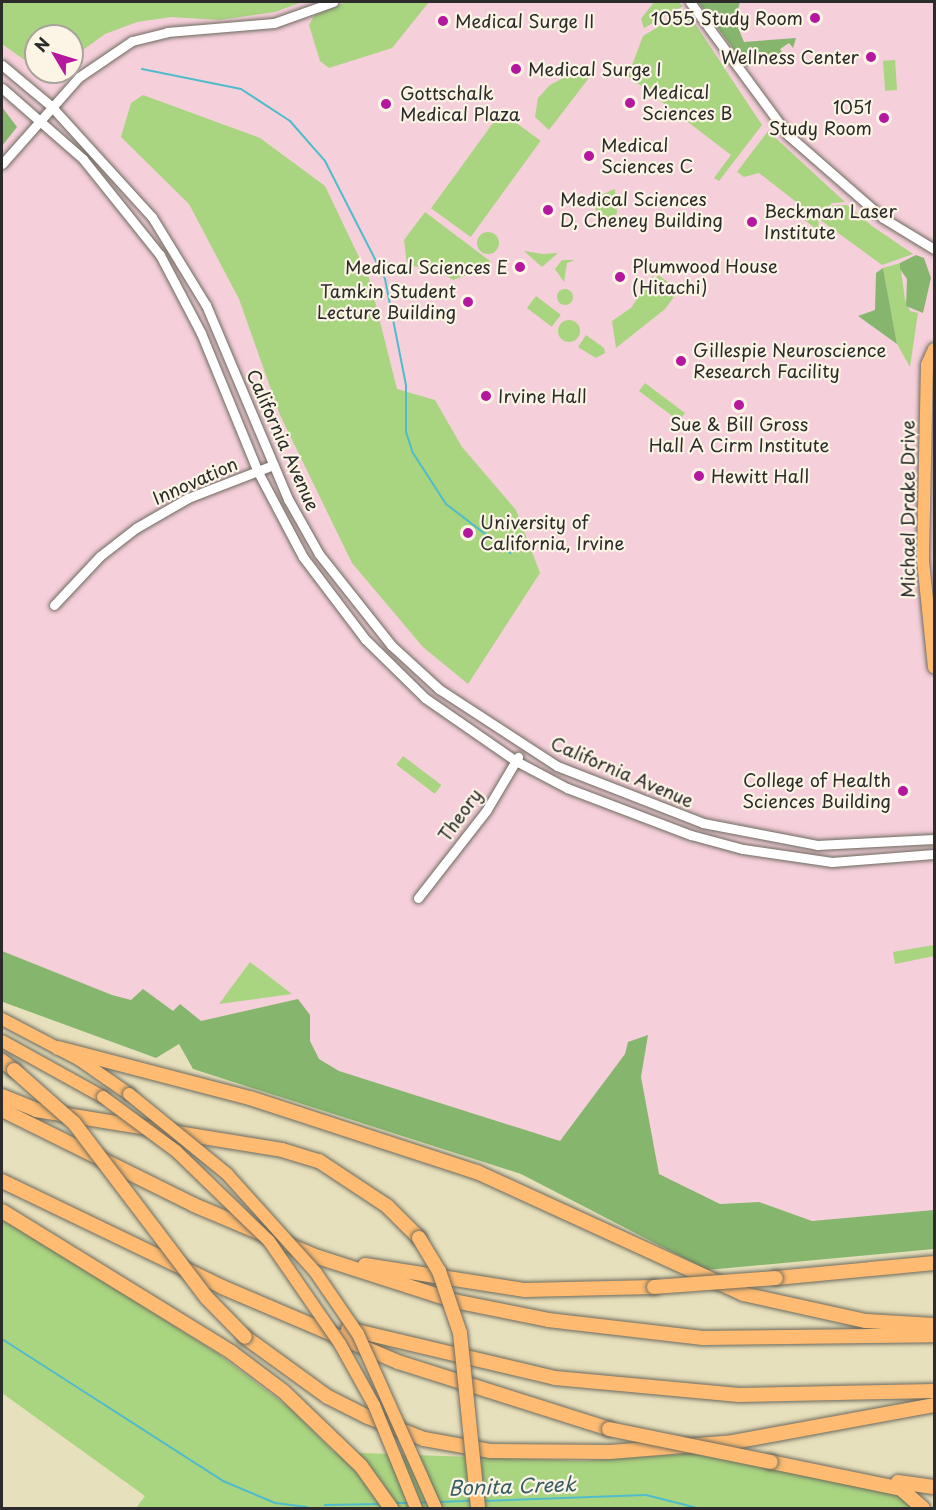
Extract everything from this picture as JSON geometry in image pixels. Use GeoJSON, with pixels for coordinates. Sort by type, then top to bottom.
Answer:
{"type":"FeatureCollection","features":[{"type":"Feature","properties":{"kind":"highway"},"geometry":{"type":"LineString","coordinates":[[58,1048],[250,1098],[477,1172],[743,1294],[866,1321],[934,1325]]}},
{"type":"Feature","properties":{"kind":"highway"},"geometry":{"type":"LineString","coordinates":[[2,1061],[74,1123],[207,1298],[245,1337],[319,1391],[368,1416],[424,1438],[490,1451],[610,1452],[733,1442],[934,1405]]}},
{"type":"Feature","properties":{"kind":"highway"},"geometry":{"type":"LineString","coordinates":[[2,1096],[36,1110],[282,1150],[319,1161],[387,1206],[419,1238],[439,1271],[460,1333],[478,1509]]}},
{"type":"Feature","properties":{"kind":"highway"},"geometry":{"type":"LineString","coordinates":[[2,1110],[194,1205],[318,1257],[454,1301],[643,1333],[780,1341],[934,1335]]}},
{"type":"Feature","properties":{"kind":"highway"},"geometry":{"type":"LineString","coordinates":[[2,1181],[222,1287],[291,1313],[398,1362],[609,1429],[901,1489],[923,1509]]}},
{"type":"Feature","properties":{"kind":"highway"},"geometry":{"type":"LineString","coordinates":[[2,1212],[231,1352],[328,1431],[391,1509]]}},
{"type":"Feature","properties":{"kind":"highway"},"geometry":{"type":"LineString","coordinates":[[318,1257],[525,1290],[654,1287],[934,1263]]}},
{"type":"Feature","properties":{"kind":"highway"},"geometry":{"type":"LineString","coordinates":[[291,1313],[433,1353],[555,1378],[751,1395],[934,1391]]}},
{"type":"Feature","properties":{"kind":"highway"},"geometry":{"type":"LineString","coordinates":[[842,1476],[934,1487]]}},
{"type":"Feature","properties":{"kind":"main road","name":"Michael Drake Drive"},"geometry":{"type":"LineString","coordinates":[[934,352],[927,365],[930,519],[924,587],[934,667]]}},
{"type":"Feature","properties":{"kind":"main road"},"geometry":{"type":"LineString","coordinates":[[2,1019],[58,1048],[129,1094],[228,1174],[316,1274],[357,1334],[436,1509]]}},
{"type":"Feature","properties":{"kind":"main road"},"geometry":{"type":"LineString","coordinates":[[2,1041],[104,1097],[176,1151],[269,1242],[309,1295],[363,1385],[416,1509]]}},
{"type":"Feature","properties":{"kind":"street"},"geometry":{"type":"LineString","coordinates":[[2,164],[40,118],[92,65],[132,41],[167,32],[255,27],[333,2]]}},
{"type":"Feature","properties":{"kind":"street"},"geometry":{"type":"LineString","coordinates":[[690,2],[788,135],[883,218],[934,249]]}},
{"type":"Feature","properties":{"kind":"street","name":"California Avenue"},"geometry":{"type":"LineString","coordinates":[[2,65],[51,106],[130,189],[181,261],[206,305],[273,465],[319,554],[384,637],[448,696],[523,747],[651,805],[746,834],[849,846],[934,839]]}},
{"type":"Feature","properties":{"kind":"street","name":"California Avenue"},"geometry":{"type":"LineString","coordinates":[[2,88],[40,118],[108,187],[160,255],[201,333],[258,472],[303,557],[365,639],[425,698],[516,761],[615,807],[743,849],[832,862],[934,854]]}},
{"type":"Feature","properties":{"kind":"street","name":"Innovation"},"geometry":{"type":"LineString","coordinates":[[54,604],[100,556],[136,528],[188,498],[273,465]]}},
{"type":"Feature","properties":{"kind":"street","name":"Theory"},"geometry":{"type":"LineString","coordinates":[[418,898],[486,811],[523,747]]}},
{"type":"Feature","properties":{"kind":"shaded area","name":"University of California, Irvine"},"geometry":{"type":"Polygon","coordinates":[[[2,2],[934,2],[934,1245],[794,1257],[176,1043],[2,993],[2,2]]]}},
{"type":"Feature","properties":{"kind":"green space"},"geometry":{"type":"Polygon","coordinates":[[[2,2],[302,2],[275,12],[219,20],[171,17],[137,22],[105,34],[84,49],[84,24],[24,24],[24,60],[2,44],[2,2]]]}},
{"type":"Feature","properties":{"kind":"green space"},"geometry":{"type":"Polygon","coordinates":[[[346,2],[429,2],[392,48],[329,68],[320,61],[309,25],[314,16],[346,2]]]}},
{"type":"Feature","properties":{"kind":"green space"},"geometry":{"type":"Polygon","coordinates":[[[654,2],[678,2],[683,6],[644,28],[641,19],[654,2]]]}},
{"type":"Feature","properties":{"kind":"green space"},"geometry":{"type":"Polygon","coordinates":[[[698,2],[740,2],[735,20],[744,42],[796,38],[793,48],[789,43],[780,49],[784,55],[747,67],[698,2]]]}},
{"type":"Feature","properties":{"kind":"green space"},"geometry":{"type":"Polygon","coordinates":[[[686,10],[762,125],[719,181],[714,178],[731,155],[628,76],[643,36],[686,10]]]}},
{"type":"Feature","properties":{"kind":"green space"},"geometry":{"type":"Polygon","coordinates":[[[895,60],[897,90],[885,91],[883,61],[895,60]]]}},
{"type":"Feature","properties":{"kind":"green space"},"geometry":{"type":"Polygon","coordinates":[[[584,67],[592,74],[549,130],[535,117],[538,98],[550,85],[584,67]]]}},
{"type":"Feature","properties":{"kind":"green space"},"geometry":{"type":"Polygon","coordinates":[[[143,95],[260,138],[325,186],[369,278],[397,389],[435,400],[462,447],[516,510],[540,573],[468,684],[423,647],[352,563],[280,415],[239,299],[189,204],[121,137],[131,103],[143,95]]]}},
{"type":"Feature","properties":{"kind":"green space"},"geometry":{"type":"Polygon","coordinates":[[[2,107],[17,127],[2,146],[2,107]]]}},
{"type":"Feature","properties":{"kind":"green space"},"geometry":{"type":"Polygon","coordinates":[[[501,112],[541,141],[471,237],[431,208],[501,112]]]}},
{"type":"Feature","properties":{"kind":"green space"},"geometry":{"type":"Polygon","coordinates":[[[768,131],[845,202],[832,203],[818,217],[819,231],[803,219],[804,208],[759,173],[744,177],[737,172],[768,131]]]}},
{"type":"Feature","properties":{"kind":"green space"},"geometry":{"type":"Polygon","coordinates":[[[615,189],[617,213],[607,225],[589,200],[615,189]]]}},
{"type":"Feature","properties":{"kind":"green space"},"geometry":{"type":"Polygon","coordinates":[[[847,205],[872,226],[913,254],[882,265],[819,219],[832,206],[847,205]]]}},
{"type":"Feature","properties":{"kind":"green space"},"geometry":{"type":"Polygon","coordinates":[[[425,212],[490,261],[483,269],[453,280],[437,270],[407,265],[404,240],[425,212]]]}},
{"type":"Feature","properties":{"kind":"green space"},"geometry":{"type":"Polygon","coordinates":[[[488,232],[496,235],[499,243],[496,251],[488,254],[480,251],[477,243],[480,235],[488,232]]]}},
{"type":"Feature","properties":{"kind":"green space"},"geometry":{"type":"Polygon","coordinates":[[[524,251],[543,254],[558,253],[542,267],[524,251]]]}},
{"type":"Feature","properties":{"kind":"green space"},"geometry":{"type":"Polygon","coordinates":[[[916,255],[924,258],[931,278],[923,313],[906,306],[907,279],[900,269],[900,263],[916,255]]]}},
{"type":"Feature","properties":{"kind":"green space"},"geometry":{"type":"Polygon","coordinates":[[[562,260],[575,260],[567,263],[564,282],[555,269],[562,260]]]}},
{"type":"Feature","properties":{"kind":"green space"},"geometry":{"type":"Polygon","coordinates":[[[900,263],[905,300],[910,311],[918,313],[910,367],[897,344],[883,268],[900,263]]]}},
{"type":"Feature","properties":{"kind":"green space"},"geometry":{"type":"Polygon","coordinates":[[[883,268],[897,344],[858,316],[875,310],[876,273],[883,268]]]}},
{"type":"Feature","properties":{"kind":"green space"},"geometry":{"type":"Polygon","coordinates":[[[653,275],[653,282],[658,275],[679,290],[665,309],[616,348],[612,321],[631,308],[653,275]]]}},
{"type":"Feature","properties":{"kind":"green space"},"geometry":{"type":"Polygon","coordinates":[[[562,289],[568,289],[573,297],[571,303],[562,305],[557,300],[557,294],[562,289]]]}},
{"type":"Feature","properties":{"kind":"green space"},"geometry":{"type":"Polygon","coordinates":[[[536,296],[561,315],[552,327],[527,308],[536,296]]]}},
{"type":"Feature","properties":{"kind":"green space"},"geometry":{"type":"Polygon","coordinates":[[[569,320],[577,323],[580,331],[577,339],[569,342],[561,339],[558,331],[561,323],[569,320]]]}},
{"type":"Feature","properties":{"kind":"green space"},"geometry":{"type":"Polygon","coordinates":[[[586,335],[604,348],[605,353],[596,358],[578,347],[586,335]]]}},
{"type":"Feature","properties":{"kind":"green space"},"geometry":{"type":"Polygon","coordinates":[[[645,383],[685,413],[679,421],[639,391],[645,383]]]}},
{"type":"Feature","properties":{"kind":"green space"},"geometry":{"type":"Polygon","coordinates":[[[403,756],[441,785],[435,794],[396,765],[403,756]]]}},
{"type":"Feature","properties":{"kind":"green space"},"geometry":{"type":"Polygon","coordinates":[[[934,945],[934,956],[895,964],[893,952],[934,945]]]}},
{"type":"Feature","properties":{"kind":"green space"},"geometry":{"type":"Polygon","coordinates":[[[2,951],[112,995],[131,1000],[143,989],[173,1011],[180,1004],[201,1021],[298,999],[310,1015],[310,1041],[319,1059],[339,1071],[560,1141],[625,1054],[628,1042],[648,1035],[641,1077],[659,1174],[720,1204],[759,1202],[812,1221],[934,1210],[934,1249],[707,1270],[521,1174],[193,1069],[179,1044],[156,1058],[3,1002],[2,951]]]}},
{"type":"Feature","properties":{"kind":"green space"},"geometry":{"type":"Polygon","coordinates":[[[250,962],[292,994],[219,1004],[250,962]]]}},
{"type":"Feature","properties":{"kind":"green space"},"geometry":{"type":"Polygon","coordinates":[[[2,1217],[217,1353],[290,1408],[334,1452],[582,1461],[697,1453],[898,1495],[912,1508],[136,1508],[145,1496],[2,1393],[2,1217]]]}},
{"type":"Feature","properties":{"kind":"waterway"},"geometry":{"type":"LineString","coordinates":[[142,69],[241,89],[290,121],[325,161],[385,279],[406,385],[406,432],[413,453],[446,504],[510,553]]}},
{"type":"Feature","properties":{"kind":"waterway","name":"Bonita Creek"},"geometry":{"type":"LineString","coordinates":[[2,1339],[223,1481],[275,1503],[307,1507]]}},
{"type":"Feature","properties":{"kind":"waterway","name":"Bonita Creek"},"geometry":{"type":"LineString","coordinates":[[483,1501],[646,1495],[697,1508]]}},
{"type":"Feature","properties":{"kind":"waterway","name":"Bonita Creek"},"geometry":{"type":"LineString","coordinates":[[438,1502],[472,1501]]}},
{"type":"Feature","properties":{"kind":"waterway","name":"Bonita Creek"},"geometry":{"type":"LineString","coordinates":[[417,1503],[430,1502]]}},
{"type":"Feature","properties":{"kind":"waterway","name":"Bonita Creek"},"geometry":{"type":"LineString","coordinates":[[393,1503],[409,1503]]}},
{"type":"Feature","properties":{"kind":"waterway","name":"Bonita Creek"},"geometry":{"type":"LineString","coordinates":[[325,1505],[382,1504]]}},
{"type":"Feature","properties":{"kind":"place","name":"1055 Study Room"},"geometry":{"type":"Point","coordinates":[815,18]}},
{"type":"Feature","properties":{"kind":"place","name":"Medical Surge II"},"geometry":{"type":"Point","coordinates":[443,21]}},
{"type":"Feature","properties":{"kind":"place","name":"Wellness Center"},"geometry":{"type":"Point","coordinates":[871,57]}},
{"type":"Feature","properties":{"kind":"place","name":"Medical Surge I"},"geometry":{"type":"Point","coordinates":[516,69]}},
{"type":"Feature","properties":{"kind":"place","name":"Medical Sciences B"},"geometry":{"type":"Point","coordinates":[630,103]}},
{"type":"Feature","properties":{"kind":"place","name":"Gottschalk Medical Plaza"},"geometry":{"type":"Point","coordinates":[386,104]}},
{"type":"Feature","properties":{"kind":"place","name":"1051 Study Room"},"geometry":{"type":"Point","coordinates":[884,118]}},
{"type":"Feature","properties":{"kind":"place","name":"Medical Sciences C"},"geometry":{"type":"Point","coordinates":[589,156]}},
{"type":"Feature","properties":{"kind":"place","name":"Medical Sciences D, Cheney Building"},"geometry":{"type":"Point","coordinates":[548,210]}},
{"type":"Feature","properties":{"kind":"place","name":"Beckman Laser Institute"},"geometry":{"type":"Point","coordinates":[752,222]}},
{"type":"Feature","properties":{"kind":"place","name":"Medical Sciences E"},"geometry":{"type":"Point","coordinates":[520,267]}},
{"type":"Feature","properties":{"kind":"place","name":"Plumwood House (Hitachi)"},"geometry":{"type":"Point","coordinates":[620,277]}},
{"type":"Feature","properties":{"kind":"place","name":"Tamkin Student Lecture Building"},"geometry":{"type":"Point","coordinates":[468,302]}},
{"type":"Feature","properties":{"kind":"place","name":"Gillespie Neuroscience Research Facility"},"geometry":{"type":"Point","coordinates":[681,361]}},
{"type":"Feature","properties":{"kind":"place","name":"Irvine Hall"},"geometry":{"type":"Point","coordinates":[486,396]}},
{"type":"Feature","properties":{"kind":"place","name":"Sue & Bill Gross Hall A Cirm Institute"},"geometry":{"type":"Point","coordinates":[739,405]}},
{"type":"Feature","properties":{"kind":"place","name":"Hewitt Hall"},"geometry":{"type":"Point","coordinates":[699,476]}},
{"type":"Feature","properties":{"kind":"place","name":"University of California, Irvine"},"geometry":{"type":"Point","coordinates":[468,533]}},
{"type":"Feature","properties":{"kind":"place","name":"College of Health Sciences Building"},"geometry":{"type":"Point","coordinates":[903,791]}}]}
